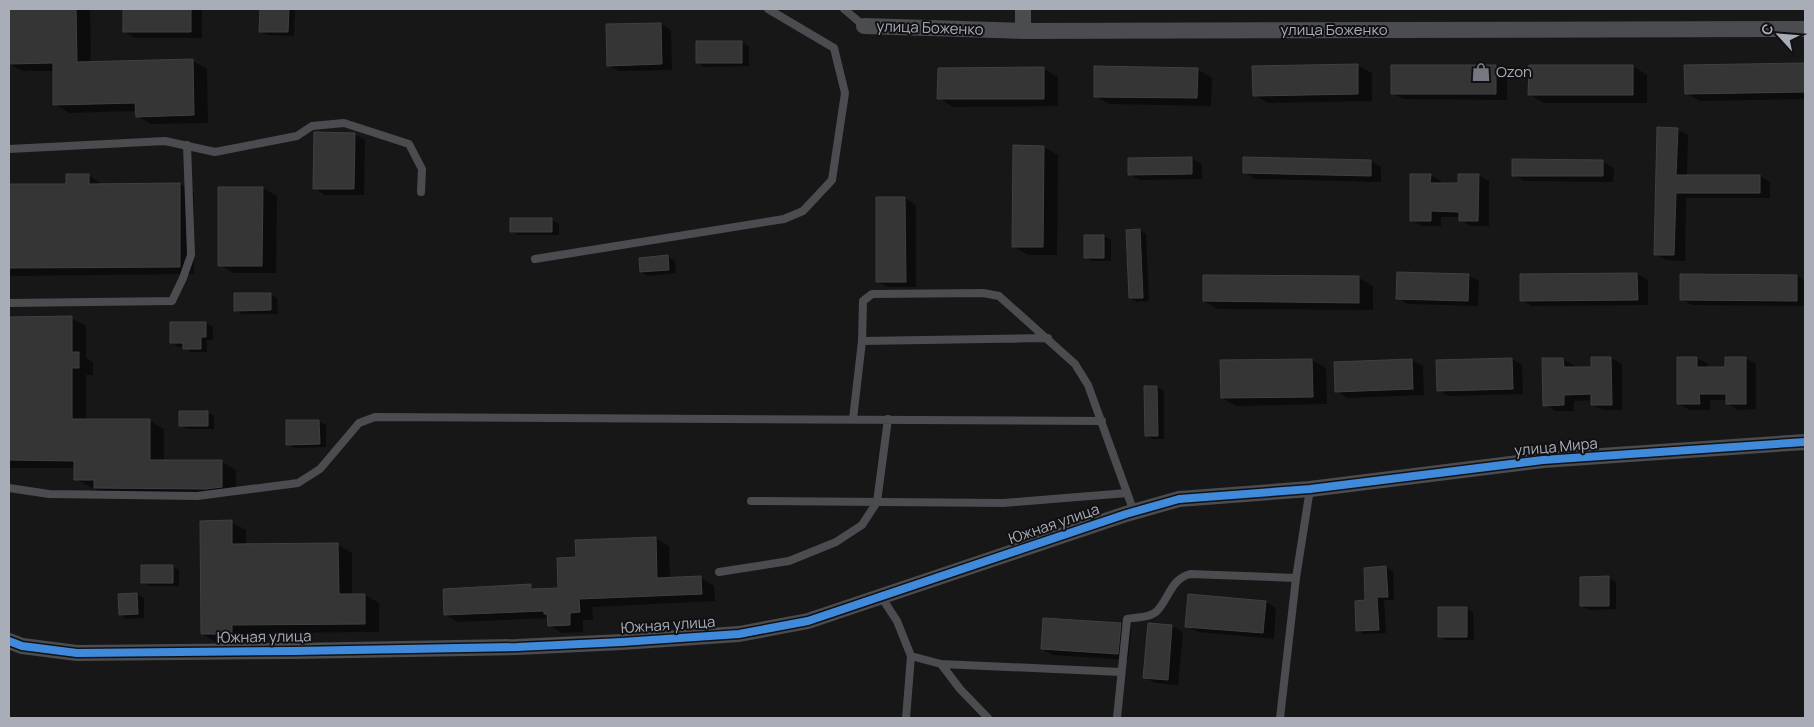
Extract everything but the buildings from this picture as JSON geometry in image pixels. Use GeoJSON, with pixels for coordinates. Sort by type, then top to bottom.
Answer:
{"type":"FeatureCollection","features":[{"type":"Feature","properties":{"kind":"street"},"geometry":{"type":"LineString","coordinates":[[1023,9],[1023,31]]}},
{"type":"Feature","properties":{"kind":"street","name":"улица Боженко"},"geometry":{"type":"LineString","coordinates":[[864,26],[1023,31],[1805,29]]}},
{"type":"Feature","properties":{"kind":"street","name":"улица Мира"},"geometry":{"type":"LineString","coordinates":[[1310,489],[1544,460],[1805,442]]}},
{"type":"Feature","properties":{"kind":"street","name":"Южная улица"},"geometry":{"type":"LineString","coordinates":[[9,641],[22,646],[77,653],[294,651],[622,642],[739,634],[808,621],[882,598],[1134,512],[1179,500],[1310,489]]}},
{"type":"Feature","properties":{"kind":"lane"},"geometry":{"type":"LineString","coordinates":[[534,259],[784,219],[803,211],[832,180],[844,93],[834,48],[768,9]]}},
{"type":"Feature","properties":{"kind":"lane"},"geometry":{"type":"LineString","coordinates":[[844,9],[864,26]]}},
{"type":"Feature","properties":{"kind":"lane"},"geometry":{"type":"LineString","coordinates":[[9,149],[165,141],[214,152],[297,136],[312,126],[344,123],[409,144],[422,169],[421,192]]}},
{"type":"Feature","properties":{"kind":"lane"},"geometry":{"type":"LineString","coordinates":[[9,303],[172,301],[183,278],[190,255],[187,145]]}},
{"type":"Feature","properties":{"kind":"lane"},"geometry":{"type":"LineString","coordinates":[[854,419],[862,341],[863,301],[872,294],[983,293],[999,296],[1075,364],[1088,385],[1102,420],[1134,512]]}},
{"type":"Feature","properties":{"kind":"lane"},"geometry":{"type":"LineString","coordinates":[[862,341],[1048,338]]}},
{"type":"Feature","properties":{"kind":"lane"},"geometry":{"type":"LineString","coordinates":[[9,488],[49,494],[197,496],[298,483],[320,469],[360,423],[375,417],[1102,420]]}},
{"type":"Feature","properties":{"kind":"lane"},"geometry":{"type":"LineString","coordinates":[[719,572],[790,561],[836,542],[862,525],[877,502],[888,419]]}},
{"type":"Feature","properties":{"kind":"lane"},"geometry":{"type":"LineString","coordinates":[[1280,718],[1296,578],[1310,489]]}},
{"type":"Feature","properties":{"kind":"lane"},"geometry":{"type":"LineString","coordinates":[[751,500],[1004,503],[1127,493]]}},
{"type":"Feature","properties":{"kind":"lane"},"geometry":{"type":"LineString","coordinates":[[1117,718],[1127,619],[1148,615],[1157,611],[1170,588],[1181,576],[1190,574],[1296,578]]}},
{"type":"Feature","properties":{"kind":"lane"},"geometry":{"type":"LineString","coordinates":[[882,598],[897,621],[911,656],[906,718]]}},
{"type":"Feature","properties":{"kind":"lane"},"geometry":{"type":"LineString","coordinates":[[911,656],[941,664],[1121,672]]}},
{"type":"Feature","properties":{"kind":"lane"},"geometry":{"type":"LineString","coordinates":[[941,664],[960,689],[988,718]]}},
{"type":"Feature","properties":{"kind":"cycle path"},"geometry":{"type":"LineString","coordinates":[[9,641],[22,646],[77,653],[294,651],[517,647],[739,634],[808,621],[1126,514],[1179,499],[1310,489],[1543,460],[1805,442]]}},
{"type":"Feature","properties":{"kind":"place","name":"Ozon"},"geometry":{"type":"Point","coordinates":[1481,72]}}]}
